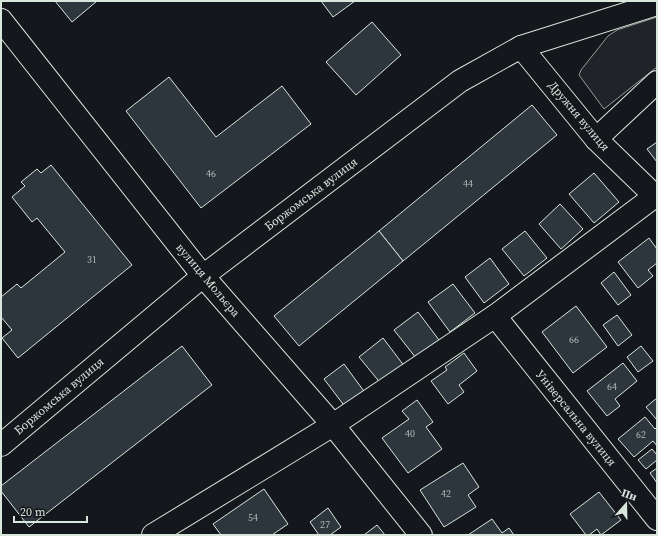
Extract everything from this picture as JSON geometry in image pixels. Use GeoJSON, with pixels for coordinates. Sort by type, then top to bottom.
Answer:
{"type":"FeatureCollection","features":[{"type":"Feature","properties":{"kind":"street","name":"Боржомська вулиця"},"geometry":{"type":"LineString","coordinates":[[1,445],[203,276],[460,81],[522,47],[657,4]]}},
{"type":"Feature","properties":{"kind":"street","name":"вулиця Мольєра"},"geometry":{"type":"LineString","coordinates":[[1,20],[203,276],[332,425],[421,535]]}},
{"type":"Feature","properties":{"kind":"street","name":"Дружня вулиця"},"geometry":{"type":"LineString","coordinates":[[522,47],[596,140],[656,197]]}},
{"type":"Feature","properties":{"kind":"street"},"geometry":{"type":"LineString","coordinates":[[596,140],[657,82]]}},
{"type":"Feature","properties":{"kind":"street"},"geometry":{"type":"LineString","coordinates":[[153,535],[176,529],[495,316],[656,197]]}},
{"type":"Feature","properties":{"kind":"street","name":"Універсальна вулиця"},"geometry":{"type":"LineString","coordinates":[[495,316],[657,519]]}},
{"type":"Feature","properties":{"kind":"shaded area"},"geometry":{"type":"Polygon","coordinates":[[[657,17],[657,67],[604,109],[579,75],[581,70],[608,36],[617,30],[657,17]]]}},
{"type":"Feature","properties":{"kind":"building"},"geometry":{"type":"Polygon","coordinates":[[[55,1],[97,1],[72,22],[55,1]]]}},
{"type":"Feature","properties":{"kind":"building"},"geometry":{"type":"Polygon","coordinates":[[[321,1],[355,1],[333,17],[321,1]]]}},
{"type":"Feature","properties":{"kind":"building"},"geometry":{"type":"Polygon","coordinates":[[[372,22],[401,55],[356,95],[326,62],[372,22]]]}},
{"type":"Feature","properties":{"kind":"building"},"geometry":{"type":"Polygon","coordinates":[[[169,77],[216,137],[282,86],[311,124],[201,208],[126,111],[169,77]]]}},
{"type":"Feature","properties":{"kind":"building"},"geometry":{"type":"Polygon","coordinates":[[[532,105],[557,135],[403,261],[379,231],[532,105]]]}},
{"type":"Feature","properties":{"kind":"building"},"geometry":{"type":"Polygon","coordinates":[[[657,142],[657,162],[647,149],[657,142]]]}},
{"type":"Feature","properties":{"kind":"building"},"geometry":{"type":"Polygon","coordinates":[[[51,165],[132,265],[18,358],[2,338],[12,330],[1,317],[1,297],[17,284],[21,288],[65,252],[37,218],[32,222],[12,197],[25,186],[21,182],[37,169],[41,173],[51,165]]]}},
{"type":"Feature","properties":{"kind":"building"},"geometry":{"type":"Polygon","coordinates":[[[594,173],[619,202],[594,223],[569,194],[594,173]]]}},
{"type":"Feature","properties":{"kind":"building"},"geometry":{"type":"Polygon","coordinates":[[[560,204],[583,229],[561,249],[539,224],[560,204]]]}},
{"type":"Feature","properties":{"kind":"building"},"geometry":{"type":"Polygon","coordinates":[[[379,231],[403,261],[299,346],[274,316],[379,231]]]}},
{"type":"Feature","properties":{"kind":"building"},"geometry":{"type":"Polygon","coordinates":[[[525,231],[547,258],[524,276],[502,249],[525,231]]]}},
{"type":"Feature","properties":{"kind":"building"},"geometry":{"type":"Polygon","coordinates":[[[649,238],[657,249],[657,263],[648,270],[653,276],[638,288],[618,262],[649,238]]]}},
{"type":"Feature","properties":{"kind":"building"},"geometry":{"type":"Polygon","coordinates":[[[490,258],[509,284],[484,303],[465,277],[490,258]]]}},
{"type":"Feature","properties":{"kind":"building"},"geometry":{"type":"Polygon","coordinates":[[[614,272],[631,295],[618,305],[601,283],[614,272]]]}},
{"type":"Feature","properties":{"kind":"building"},"geometry":{"type":"Polygon","coordinates":[[[453,284],[475,313],[450,332],[428,302],[453,284]]]}},
{"type":"Feature","properties":{"kind":"building"},"geometry":{"type":"Polygon","coordinates":[[[576,306],[607,347],[573,373],[542,332],[576,306]]]}},
{"type":"Feature","properties":{"kind":"building"},"geometry":{"type":"Polygon","coordinates":[[[418,312],[439,340],[416,358],[394,330],[418,312]]]}},
{"type":"Feature","properties":{"kind":"building"},"geometry":{"type":"Polygon","coordinates":[[[617,315],[632,335],[618,346],[603,325],[617,315]]]}},
{"type":"Feature","properties":{"kind":"building"},"geometry":{"type":"Polygon","coordinates":[[[383,338],[405,367],[382,385],[359,357],[383,338]]]}},
{"type":"Feature","properties":{"kind":"building"},"geometry":{"type":"Polygon","coordinates":[[[182,346],[212,385],[29,527],[1,491],[1,486],[182,346]]]}},
{"type":"Feature","properties":{"kind":"building"},"geometry":{"type":"Polygon","coordinates":[[[641,346],[653,361],[638,372],[627,357],[641,346]]]}},
{"type":"Feature","properties":{"kind":"building"},"geometry":{"type":"Polygon","coordinates":[[[464,353],[477,371],[459,385],[464,392],[448,404],[431,381],[447,370],[445,367],[464,353]]]}},
{"type":"Feature","properties":{"kind":"building"},"geometry":{"type":"Polygon","coordinates":[[[623,363],[637,381],[615,399],[620,406],[607,416],[587,391],[623,363]]]}},
{"type":"Feature","properties":{"kind":"building"},"geometry":{"type":"Polygon","coordinates":[[[344,364],[366,394],[346,408],[324,379],[344,364]]]}},
{"type":"Feature","properties":{"kind":"building"},"geometry":{"type":"Polygon","coordinates":[[[657,398],[657,420],[646,407],[657,398]]]}},
{"type":"Feature","properties":{"kind":"building"},"geometry":{"type":"Polygon","coordinates":[[[417,400],[433,422],[426,427],[442,449],[408,473],[382,438],[409,419],[402,411],[417,400]]]}},
{"type":"Feature","properties":{"kind":"building"},"geometry":{"type":"Polygon","coordinates":[[[645,417],[655,429],[657,427],[657,446],[653,441],[634,457],[618,439],[645,417]]]}},
{"type":"Feature","properties":{"kind":"building"},"geometry":{"type":"Polygon","coordinates":[[[652,449],[657,455],[657,460],[646,469],[638,460],[652,449]]]}},
{"type":"Feature","properties":{"kind":"building"},"geometry":{"type":"Polygon","coordinates":[[[463,463],[479,487],[468,495],[476,507],[444,527],[420,490],[463,463]]]}},
{"type":"Feature","properties":{"kind":"building"},"geometry":{"type":"Polygon","coordinates":[[[657,468],[657,483],[650,473],[657,468]]]}},
{"type":"Feature","properties":{"kind":"building"},"geometry":{"type":"Polygon","coordinates":[[[264,489],[288,524],[272,535],[221,535],[213,524],[264,489]]]}},
{"type":"Feature","properties":{"kind":"building"},"geometry":{"type":"Polygon","coordinates":[[[599,492],[621,520],[601,535],[597,529],[589,535],[586,535],[570,514],[599,492]]]}},
{"type":"Feature","properties":{"kind":"building"},"geometry":{"type":"Polygon","coordinates":[[[328,508],[341,527],[330,535],[319,535],[310,522],[328,508]]]}},
{"type":"Feature","properties":{"kind":"building"},"geometry":{"type":"Polygon","coordinates":[[[492,519],[502,533],[509,528],[514,535],[468,535],[492,519]]]}},
{"type":"Feature","properties":{"kind":"building"},"geometry":{"type":"Polygon","coordinates":[[[377,525],[385,535],[364,535],[377,525]]]}}]}
